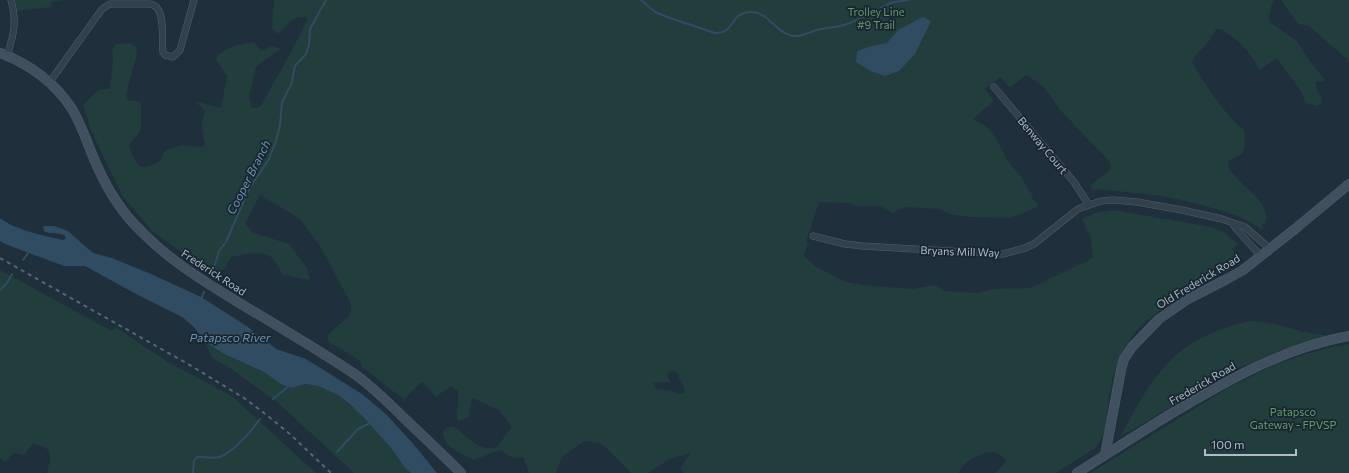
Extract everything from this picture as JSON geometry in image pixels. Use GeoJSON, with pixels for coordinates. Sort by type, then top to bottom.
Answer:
{"type":"FeatureCollection","features":[{"type":"Feature","properties":{"kind":"main road","name":"Frederick Road"},"geometry":{"type":"LineString","coordinates":[[4,54],[36,72],[49,83],[72,110],[98,168],[110,189],[140,230],[160,250],[207,284],[317,350],[370,385],[461,473]]}},
{"type":"Feature","properties":{"kind":"main road","name":"Old Frederick Road"},"geometry":{"type":"LineString","coordinates":[[1105,455],[1121,370],[1124,359],[1132,347],[1159,319],[1175,307],[1227,279],[1270,250],[1349,184]]}},
{"type":"Feature","properties":{"kind":"main road","name":"Frederick Road"},"geometry":{"type":"LineString","coordinates":[[1076,473],[1203,394],[1244,372],[1304,348],[1329,340],[1349,336]]}},
{"type":"Feature","properties":{"kind":"street"},"geometry":{"type":"LineString","coordinates":[[4,54],[13,37],[15,22],[11,0]]}},
{"type":"Feature","properties":{"kind":"street"},"geometry":{"type":"LineString","coordinates":[[49,83],[102,9],[110,4],[149,4],[156,6],[161,16],[163,52],[165,55],[173,57],[182,46],[194,0]]}},
{"type":"Feature","properties":{"kind":"street","name":"Benway Court"},"geometry":{"type":"LineString","coordinates":[[994,87],[1074,182],[1089,205]]}},
{"type":"Feature","properties":{"kind":"street","name":"Bryans Mill Way"},"geometry":{"type":"LineString","coordinates":[[813,236],[845,244],[862,246],[1003,254],[1021,250],[1034,244],[1069,215],[1089,205],[1101,201],[1113,200],[1137,202],[1210,215],[1245,227],[1270,250]]}},
{"type":"Feature","properties":{"kind":"street","name":"Bryans Mill Way"},"geometry":{"type":"LineString","coordinates":[[1233,224],[1261,256]]}},
{"type":"Feature","properties":{"kind":"green space"},"geometry":{"type":"Polygon","coordinates":[[[14,0],[65,0],[51,2],[51,7],[17,11],[14,0]]]}},
{"type":"Feature","properties":{"kind":"green space","name":"Trolley Line #9 Trail"},"geometry":{"type":"Polygon","coordinates":[[[274,0],[1274,0],[1269,18],[1271,23],[1297,41],[1309,60],[1326,81],[1316,82],[1316,87],[1322,99],[1321,104],[1316,106],[1305,103],[1302,93],[1277,58],[1260,70],[1244,47],[1221,29],[1216,29],[1214,34],[1209,38],[1211,39],[1196,55],[1192,62],[1215,98],[1236,123],[1244,130],[1245,145],[1242,154],[1229,161],[1228,166],[1232,173],[1260,201],[1264,208],[1267,216],[1265,223],[1261,225],[1264,228],[1262,230],[1240,217],[1189,202],[1157,195],[1112,190],[1092,190],[1090,186],[1111,169],[1109,161],[1061,111],[1043,86],[1026,75],[1010,88],[1000,77],[985,89],[994,101],[973,119],[986,126],[996,138],[1007,160],[1020,175],[1033,196],[1031,197],[1039,205],[1035,208],[1011,218],[969,217],[949,214],[939,209],[906,207],[893,213],[880,206],[855,206],[849,203],[819,202],[806,242],[808,243],[804,256],[814,265],[843,281],[862,285],[913,289],[935,285],[945,291],[978,293],[993,289],[1031,288],[1093,258],[1091,239],[1082,219],[1095,213],[1113,210],[1212,227],[1224,232],[1238,244],[1232,249],[1242,261],[1175,298],[1135,332],[1127,345],[1113,376],[1109,396],[1106,430],[1097,447],[1056,473],[995,473],[1007,461],[999,454],[991,452],[974,457],[961,469],[959,473],[684,473],[681,469],[682,465],[691,453],[670,459],[648,473],[631,473],[603,445],[584,441],[562,457],[556,473],[529,473],[523,457],[513,458],[500,450],[474,460],[453,449],[443,436],[445,429],[453,426],[477,445],[488,448],[496,448],[511,428],[499,410],[472,398],[469,417],[459,421],[457,419],[458,390],[451,386],[436,397],[422,382],[403,402],[403,399],[362,367],[360,361],[329,342],[327,335],[350,315],[350,302],[321,248],[300,219],[260,195],[245,223],[252,232],[289,244],[307,268],[310,280],[282,274],[272,258],[263,254],[246,254],[231,257],[225,268],[216,274],[197,263],[152,231],[122,195],[91,131],[84,106],[84,104],[99,89],[109,89],[113,61],[112,51],[116,44],[130,43],[136,47],[137,54],[126,94],[128,100],[141,102],[141,130],[129,145],[129,148],[137,163],[141,167],[144,167],[159,161],[166,150],[183,145],[203,147],[205,145],[201,125],[205,111],[195,101],[221,108],[227,76],[216,59],[227,49],[254,42],[261,51],[272,46],[281,49],[256,68],[249,96],[252,108],[261,106],[300,35],[307,18],[302,17],[294,19],[277,34],[272,28],[274,0]],[[671,371],[667,374],[671,383],[653,383],[656,389],[670,390],[677,394],[682,394],[685,391],[676,371],[671,371]]]}},
{"type":"Feature","properties":{"kind":"green space"},"geometry":{"type":"Polygon","coordinates":[[[1281,0],[1349,0],[1349,61],[1309,26],[1298,24],[1281,0]]]}},
{"type":"Feature","properties":{"kind":"green space"},"geometry":{"type":"Polygon","coordinates":[[[0,270],[112,331],[115,327],[168,362],[232,396],[316,473],[47,473],[50,457],[48,450],[33,444],[24,455],[13,453],[5,462],[0,458],[0,270]]]}},
{"type":"Feature","properties":{"kind":"green space"},"geometry":{"type":"Polygon","coordinates":[[[1252,321],[1311,333],[1330,335],[1279,351],[1230,372],[1120,436],[1149,387],[1162,369],[1177,354],[1203,337],[1233,325],[1252,321]]]}},
{"type":"Feature","properties":{"kind":"green space"},"geometry":{"type":"Polygon","coordinates":[[[204,341],[222,353],[264,372],[282,385],[292,388],[305,384],[318,386],[338,395],[364,418],[391,448],[405,468],[411,473],[354,473],[277,402],[227,366],[212,358],[204,341]]]}},
{"type":"Feature","properties":{"kind":"green space","name":"Patapsco Gateway - FPVSP"},"geometry":{"type":"Polygon","coordinates":[[[1349,344],[1349,473],[1090,473],[1228,388],[1272,366],[1306,354],[1349,344]]]}},
{"type":"Feature","properties":{"kind":"water"},"geometry":{"type":"Polygon","coordinates":[[[923,17],[931,21],[915,54],[899,71],[885,76],[870,71],[856,62],[857,51],[871,46],[887,43],[898,30],[923,17]]]}},
{"type":"Feature","properties":{"kind":"water","name":"Patapsco River"},"geometry":{"type":"Polygon","coordinates":[[[0,218],[22,229],[63,240],[66,238],[64,235],[44,231],[43,226],[54,226],[68,231],[93,253],[112,258],[201,297],[248,327],[276,349],[306,359],[362,394],[386,414],[437,473],[411,473],[405,468],[391,448],[364,418],[338,395],[318,386],[305,384],[292,388],[282,385],[264,372],[222,353],[204,341],[194,327],[182,317],[85,266],[64,266],[5,244],[0,241],[0,218]]]}},
{"type":"Feature","properties":{"kind":"waterway","name":"Cooper Branch"},"geometry":{"type":"LineString","coordinates":[[212,274],[219,251],[226,242],[249,189],[269,159],[280,125],[282,102],[291,85],[295,66],[306,54],[309,45],[310,29],[326,0]]}},
{"type":"Feature","properties":{"kind":"waterway","name":"Cooper Branch"},"geometry":{"type":"LineString","coordinates":[[641,0],[655,12],[715,33],[726,30],[738,16],[749,12],[756,12],[767,18],[781,31],[793,36],[843,25],[892,2],[909,0]]}},
{"type":"Feature","properties":{"kind":"waterway"},"geometry":{"type":"LineString","coordinates":[[23,260],[29,252]]}},
{"type":"Feature","properties":{"kind":"waterway"},"geometry":{"type":"LineString","coordinates":[[0,290],[7,283],[12,274]]}},
{"type":"Feature","properties":{"kind":"waterway","name":"Cooper Branch"},"geometry":{"type":"LineString","coordinates":[[201,299],[204,292]]}},
{"type":"Feature","properties":{"kind":"waterway"},"geometry":{"type":"LineString","coordinates":[[273,399],[289,386]]}},
{"type":"Feature","properties":{"kind":"waterway"},"geometry":{"type":"LineString","coordinates":[[193,473],[194,461],[197,457],[216,458],[224,455],[241,441],[260,419]]}},
{"type":"Feature","properties":{"kind":"waterway"},"geometry":{"type":"LineString","coordinates":[[337,452],[358,429],[370,423]]}},
{"type":"Feature","properties":{"kind":"railway"},"geometry":{"type":"LineString","coordinates":[[0,258],[188,364],[244,398],[291,435],[331,473]]}}]}
